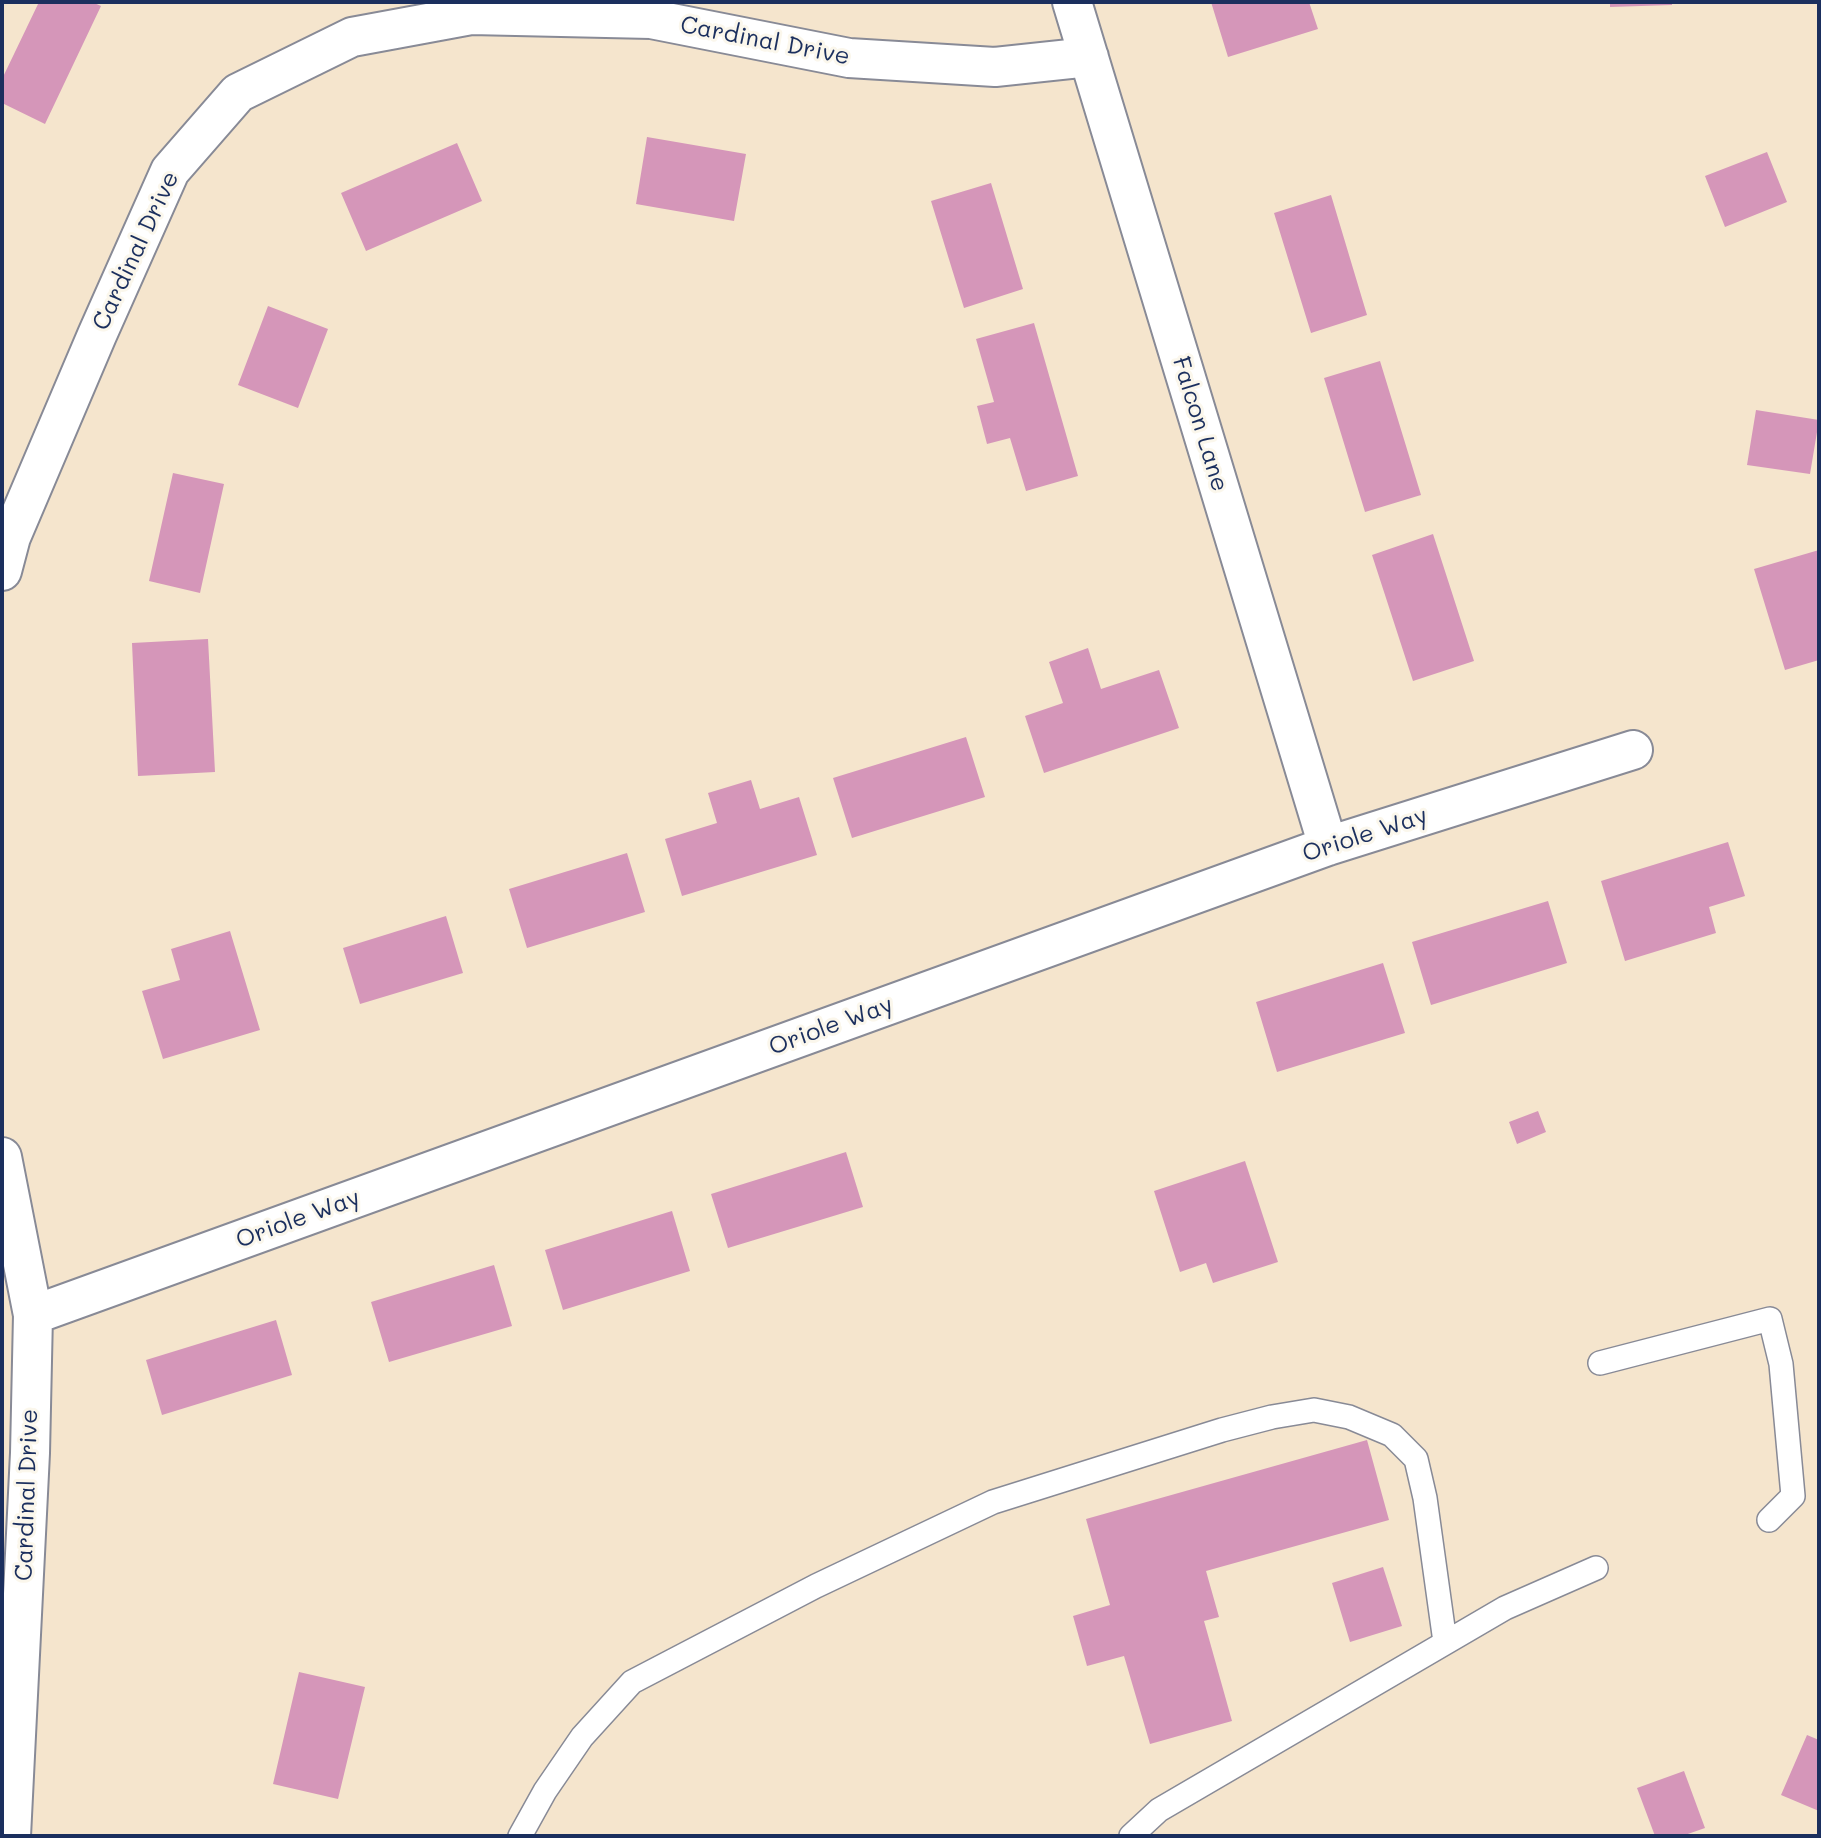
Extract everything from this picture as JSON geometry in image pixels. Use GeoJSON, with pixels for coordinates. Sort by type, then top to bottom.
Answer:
{"type":"FeatureCollection","features":[{"type":"Feature","properties":{"kind":"street","name":"Falcon Lane"},"geometry":{"type":"LineString","coordinates":[[1072,2],[1328,846]]}},
{"type":"Feature","properties":{"kind":"street","name":"Cardinal Drive"},"geometry":{"type":"LineString","coordinates":[[2,571],[16,524],[170,171],[238,93],[352,37],[471,15],[651,19],[849,58],[995,66],[1089,57]]}},
{"type":"Feature","properties":{"kind":"street","name":"Oriole Way"},"geometry":{"type":"LineString","coordinates":[[33,1315],[1328,846],[1633,750]]}},
{"type":"Feature","properties":{"kind":"street","name":"Cardinal Drive"},"geometry":{"type":"LineString","coordinates":[[2,1157],[33,1315],[30,1453],[11,1836]]}},
{"type":"Feature","properties":{"kind":"lane"},"geometry":{"type":"LineString","coordinates":[[1600,1363],[1770,1319],[1781,1364],[1793,1496],[1769,1520]]}},
{"type":"Feature","properties":{"kind":"lane"},"geometry":{"type":"LineString","coordinates":[[520,1836],[545,1791],[582,1737],[632,1682],[816,1586],[993,1502],[1222,1430],[1272,1417],[1314,1410],[1349,1417],[1391,1435],[1416,1459],[1445,1642]]}},
{"type":"Feature","properties":{"kind":"lane"},"geometry":{"type":"LineString","coordinates":[[1131,1836],[1159,1810],[1445,1642],[1505,1608],[1596,1567]]}},
{"type":"Feature","properties":{"kind":"building"},"geometry":{"type":"Polygon","coordinates":[[[39,2],[92,2],[101,6],[45,124],[2,103],[2,79],[39,2]]]}},
{"type":"Feature","properties":{"kind":"building"},"geometry":{"type":"Polygon","coordinates":[[[1211,2],[1309,2],[1318,29],[1228,57],[1211,2]]]}},
{"type":"Feature","properties":{"kind":"building"},"geometry":{"type":"Polygon","coordinates":[[[1610,2],[1672,2],[1672,5],[1610,7],[1610,2]]]}},
{"type":"Feature","properties":{"kind":"building"},"geometry":{"type":"Polygon","coordinates":[[[647,137],[746,154],[734,221],[636,204],[647,137]]]}},
{"type":"Feature","properties":{"kind":"building"},"geometry":{"type":"Polygon","coordinates":[[[457,143],[482,201],[366,251],[341,193],[457,143]]]}},
{"type":"Feature","properties":{"kind":"building"},"geometry":{"type":"Polygon","coordinates":[[[1767,152],[1787,202],[1725,227],[1705,176],[1767,152]]]}},
{"type":"Feature","properties":{"kind":"building"},"geometry":{"type":"Polygon","coordinates":[[[991,183],[1023,289],[964,308],[931,201],[991,183]]]}},
{"type":"Feature","properties":{"kind":"building"},"geometry":{"type":"Polygon","coordinates":[[[1331,195],[1367,315],[1311,333],[1274,213],[1331,195]]]}},
{"type":"Feature","properties":{"kind":"building"},"geometry":{"type":"Polygon","coordinates":[[[268,306],[328,329],[298,408],[238,385],[268,306]]]}},
{"type":"Feature","properties":{"kind":"building"},"geometry":{"type":"Polygon","coordinates":[[[1034,323],[1078,476],[1026,491],[1010,438],[987,444],[977,406],[994,402],[976,339],[1034,323]]]}},
{"type":"Feature","properties":{"kind":"building"},"geometry":{"type":"Polygon","coordinates":[[[1380,361],[1421,495],[1365,512],[1324,378],[1380,361]]]}},
{"type":"Feature","properties":{"kind":"building"},"geometry":{"type":"Polygon","coordinates":[[[1756,410],[1819,420],[1810,474],[1747,465],[1756,410]]]}},
{"type":"Feature","properties":{"kind":"building"},"geometry":{"type":"Polygon","coordinates":[[[173,473],[224,484],[200,593],[149,581],[173,473]]]}},
{"type":"Feature","properties":{"kind":"building"},"geometry":{"type":"Polygon","coordinates":[[[1433,534],[1474,661],[1413,681],[1372,555],[1433,534]]]}},
{"type":"Feature","properties":{"kind":"building"},"geometry":{"type":"Polygon","coordinates":[[[1819,550],[1819,660],[1785,670],[1754,569],[1819,550]]]}},
{"type":"Feature","properties":{"kind":"building"},"geometry":{"type":"Polygon","coordinates":[[[208,639],[215,772],[138,776],[132,643],[208,639]]]}},
{"type":"Feature","properties":{"kind":"building"},"geometry":{"type":"Polygon","coordinates":[[[1088,648],[1101,689],[1159,670],[1179,728],[1044,773],[1025,716],[1063,703],[1049,662],[1088,648]]]}},
{"type":"Feature","properties":{"kind":"building"},"geometry":{"type":"Polygon","coordinates":[[[966,737],[985,797],[852,838],[833,778],[966,737]]]}},
{"type":"Feature","properties":{"kind":"building"},"geometry":{"type":"Polygon","coordinates":[[[751,780],[760,809],[799,797],[817,855],[682,896],[665,839],[717,823],[708,793],[751,780]]]}},
{"type":"Feature","properties":{"kind":"building"},"geometry":{"type":"Polygon","coordinates":[[[1728,842],[1745,896],[1709,907],[1716,933],[1625,961],[1601,881],[1728,842]]]}},
{"type":"Feature","properties":{"kind":"building"},"geometry":{"type":"Polygon","coordinates":[[[627,853],[645,912],[527,948],[509,889],[627,853]]]}},
{"type":"Feature","properties":{"kind":"building"},"geometry":{"type":"Polygon","coordinates":[[[1548,901],[1567,963],[1431,1005],[1412,942],[1548,901]]]}},
{"type":"Feature","properties":{"kind":"building"},"geometry":{"type":"Polygon","coordinates":[[[446,916],[463,973],[360,1004],[343,948],[446,916]]]}},
{"type":"Feature","properties":{"kind":"building"},"geometry":{"type":"Polygon","coordinates":[[[230,931],[260,1030],[163,1059],[142,991],[180,980],[171,949],[230,931]]]}},
{"type":"Feature","properties":{"kind":"building"},"geometry":{"type":"Polygon","coordinates":[[[1383,963],[1405,1033],[1277,1072],[1256,1002],[1383,963]]]}},
{"type":"Feature","properties":{"kind":"building"},"geometry":{"type":"Polygon","coordinates":[[[1538,1111],[1546,1132],[1517,1144],[1509,1122],[1538,1111]]]}},
{"type":"Feature","properties":{"kind":"building"},"geometry":{"type":"Polygon","coordinates":[[[846,1152],[863,1207],[728,1248],[711,1194],[846,1152]]]}},
{"type":"Feature","properties":{"kind":"building"},"geometry":{"type":"Polygon","coordinates":[[[1245,1161],[1278,1262],[1213,1283],[1206,1263],[1180,1272],[1154,1191],[1245,1161]]]}},
{"type":"Feature","properties":{"kind":"building"},"geometry":{"type":"Polygon","coordinates":[[[672,1211],[690,1271],[563,1310],[545,1250],[672,1211]]]}},
{"type":"Feature","properties":{"kind":"building"},"geometry":{"type":"Polygon","coordinates":[[[494,1265],[512,1326],[389,1362],[371,1302],[494,1265]]]}},
{"type":"Feature","properties":{"kind":"building"},"geometry":{"type":"Polygon","coordinates":[[[276,1320],[292,1375],[162,1415],[146,1360],[276,1320]]]}},
{"type":"Feature","properties":{"kind":"building"},"geometry":{"type":"Polygon","coordinates":[[[1367,1440],[1389,1520],[1206,1571],[1219,1617],[1204,1621],[1232,1721],[1150,1744],[1124,1656],[1087,1666],[1073,1616],[1110,1605],[1086,1519],[1367,1440]]]}},
{"type":"Feature","properties":{"kind":"building"},"geometry":{"type":"Polygon","coordinates":[[[1383,1567],[1402,1626],[1350,1642],[1332,1583],[1383,1567]]]}},
{"type":"Feature","properties":{"kind":"building"},"geometry":{"type":"Polygon","coordinates":[[[299,1672],[365,1687],[338,1799],[273,1784],[299,1672]]]}},
{"type":"Feature","properties":{"kind":"building"},"geometry":{"type":"Polygon","coordinates":[[[1807,1735],[1819,1740],[1819,1811],[1781,1795],[1807,1735]]]}},
{"type":"Feature","properties":{"kind":"building"},"geometry":{"type":"Polygon","coordinates":[[[1684,1771],[1705,1828],[1682,1836],[1655,1836],[1637,1788],[1684,1771]]]}}]}
